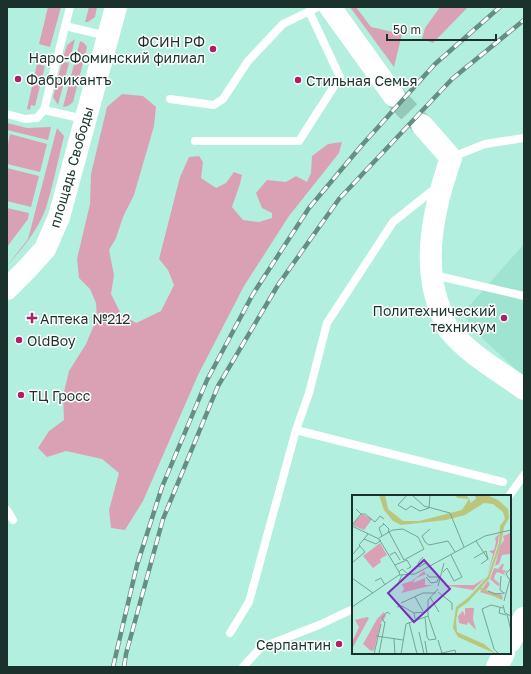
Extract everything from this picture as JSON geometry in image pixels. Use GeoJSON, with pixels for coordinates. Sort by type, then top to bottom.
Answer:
{"type":"FeatureCollection","features":[{"type":"Feature","properties":{"kind":"street","name":"площадь Свободы"},"geometry":{"type":"LineString","coordinates":[[7,289],[45,248],[59,217],[116,7]]}},
{"type":"Feature","properties":{"kind":"street"},"geometry":{"type":"LineString","coordinates":[[330,7],[394,96]]}},
{"type":"Feature","properties":{"kind":"street"},"geometry":{"type":"LineString","coordinates":[[422,125],[451,158],[443,183],[432,229],[431,274],[436,300],[449,330],[476,355],[524,389]]}},
{"type":"Feature","properties":{"kind":"street"},"geometry":{"type":"LineString","coordinates":[[497,667],[504,654]]}},
{"type":"Feature","properties":{"kind":"lane"},"geometry":{"type":"LineString","coordinates":[[7,114],[25,119],[37,118],[44,110],[70,7]]}},
{"type":"Feature","properties":{"kind":"lane"},"geometry":{"type":"LineString","coordinates":[[170,99],[214,105],[224,99],[248,61],[283,24],[318,7]]}},
{"type":"Feature","properties":{"kind":"lane"},"geometry":{"type":"LineString","coordinates":[[195,141],[299,141],[340,77],[309,11]]}},
{"type":"Feature","properties":{"kind":"lane"},"geometry":{"type":"LineString","coordinates":[[65,26],[108,36]]}},
{"type":"Feature","properties":{"kind":"lane"},"geometry":{"type":"LineString","coordinates":[[44,110],[86,119]]}},
{"type":"Feature","properties":{"kind":"lane"},"geometry":{"type":"LineString","coordinates":[[451,158],[485,144],[524,138]]}},
{"type":"Feature","properties":{"kind":"lane"},"geometry":{"type":"LineString","coordinates":[[230,633],[249,602],[296,430],[309,393],[326,323],[393,222],[443,183]]}},
{"type":"Feature","properties":{"kind":"lane"},"geometry":{"type":"LineString","coordinates":[[431,274],[524,296]]}},
{"type":"Feature","properties":{"kind":"lane"},"geometry":{"type":"LineString","coordinates":[[296,430],[503,482]]}},
{"type":"Feature","properties":{"kind":"lane"},"geometry":{"type":"LineString","coordinates":[[510,495],[524,475]]}},
{"type":"Feature","properties":{"kind":"lane"},"geometry":{"type":"LineString","coordinates":[[7,510],[13,520]]}},
{"type":"Feature","properties":{"kind":"lane"},"geometry":{"type":"LineString","coordinates":[[243,667],[260,648],[319,625],[352,609]]}},
{"type":"Feature","properties":{"kind":"shaded area"},"geometry":{"type":"Polygon","coordinates":[[[48,7],[61,7],[50,47],[39,44],[48,7]]]}},
{"type":"Feature","properties":{"kind":"shaded area"},"geometry":{"type":"Polygon","coordinates":[[[89,7],[97,7],[95,17],[88,22],[85,22],[89,7]]]}},
{"type":"Feature","properties":{"kind":"shaded area"},"geometry":{"type":"Polygon","coordinates":[[[350,7],[356,7],[371,27],[402,34],[394,67],[350,7]]]}},
{"type":"Feature","properties":{"kind":"shaded area"},"geometry":{"type":"Polygon","coordinates":[[[440,7],[468,7],[433,43],[422,39],[425,28],[440,7]]]}},
{"type":"Feature","properties":{"kind":"shaded area"},"geometry":{"type":"Polygon","coordinates":[[[75,39],[70,59],[63,58],[67,45],[75,39]]]}},
{"type":"Feature","properties":{"kind":"shaded area"},"geometry":{"type":"Polygon","coordinates":[[[80,41],[87,47],[73,102],[68,106],[63,107],[80,41]]]}},
{"type":"Feature","properties":{"kind":"shaded area"},"geometry":{"type":"Polygon","coordinates":[[[62,62],[69,63],[58,105],[53,97],[62,62]]]}},
{"type":"Feature","properties":{"kind":"shaded area"},"geometry":{"type":"Polygon","coordinates":[[[37,64],[45,66],[35,106],[31,105],[30,110],[27,109],[37,64]]]}},
{"type":"Feature","properties":{"kind":"shaded area"},"geometry":{"type":"Polygon","coordinates":[[[122,94],[143,96],[156,107],[154,126],[134,195],[123,217],[116,238],[109,250],[114,275],[111,294],[121,314],[136,323],[161,311],[174,285],[168,270],[159,259],[180,177],[189,157],[199,156],[203,162],[201,178],[216,188],[226,183],[234,172],[242,175],[232,207],[243,220],[259,222],[272,218],[272,213],[262,208],[256,193],[267,180],[286,182],[296,176],[307,182],[311,173],[312,156],[328,144],[342,142],[339,153],[289,216],[244,286],[198,375],[143,501],[125,530],[111,528],[109,510],[119,473],[102,459],[66,451],[47,457],[38,448],[49,431],[64,420],[63,396],[69,371],[86,344],[97,318],[96,303],[90,289],[79,278],[77,259],[90,204],[91,174],[107,107],[122,94]]]}},
{"type":"Feature","properties":{"kind":"shaded area"},"geometry":{"type":"Polygon","coordinates":[[[7,123],[27,128],[51,127],[48,140],[7,130],[7,123]]]}},
{"type":"Feature","properties":{"kind":"shaded area"},"geometry":{"type":"Polygon","coordinates":[[[57,128],[64,136],[46,208],[34,232],[7,266],[28,239],[57,128]]]}},
{"type":"Feature","properties":{"kind":"shaded area"},"geometry":{"type":"Polygon","coordinates":[[[10,134],[47,144],[40,172],[7,164],[7,149],[10,134]]]}},
{"type":"Feature","properties":{"kind":"shaded area"},"geometry":{"type":"Polygon","coordinates":[[[7,168],[39,176],[31,207],[7,201],[7,168]]]}},
{"type":"Feature","properties":{"kind":"shaded area"},"geometry":{"type":"Polygon","coordinates":[[[7,208],[29,213],[28,219],[7,247],[7,208]]]}},
{"type":"Feature","properties":{"kind":"shaded area"},"geometry":{"type":"Polygon","coordinates":[[[524,244],[524,377],[484,340],[462,314],[524,244]]]}},
{"type":"Feature","properties":{"kind":"tunnel"},"geometry":{"type":"LineString","coordinates":[[394,96],[422,125]]}},
{"type":"Feature","properties":{"kind":"railway"},"geometry":{"type":"LineString","coordinates":[[113,667],[137,565],[162,487],[207,380],[253,294],[309,208],[362,145],[435,64],[500,7]]}},
{"type":"Feature","properties":{"kind":"railway"},"geometry":{"type":"LineString","coordinates":[[124,667],[126,654],[163,519],[218,386],[278,285],[339,199],[452,79],[524,20]]}},
{"type":"Feature","properties":{"kind":"place","name":"ФСИН РФ Наро-Фоминский филиал"},"geometry":{"type":"Point","coordinates":[213,49]}},
{"type":"Feature","properties":{"kind":"place","name":"Фабрикантъ"},"geometry":{"type":"Point","coordinates":[18,79]}},
{"type":"Feature","properties":{"kind":"place","name":"Стильная Семья"},"geometry":{"type":"Point","coordinates":[298,80]}},
{"type":"Feature","properties":{"kind":"place","name":"Аптека №212"},"geometry":{"type":"Point","coordinates":[32,318]}},
{"type":"Feature","properties":{"kind":"place","name":"Политехнический техникум"},"geometry":{"type":"Point","coordinates":[504,318]}},
{"type":"Feature","properties":{"kind":"place","name":"OldBoy"},"geometry":{"type":"Point","coordinates":[19,340]}},
{"type":"Feature","properties":{"kind":"place","name":"ТЦ Гросс"},"geometry":{"type":"Point","coordinates":[21,395]}},
{"type":"Feature","properties":{"kind":"place","name":"Серпантин"},"geometry":{"type":"Point","coordinates":[339,644]}}]}
